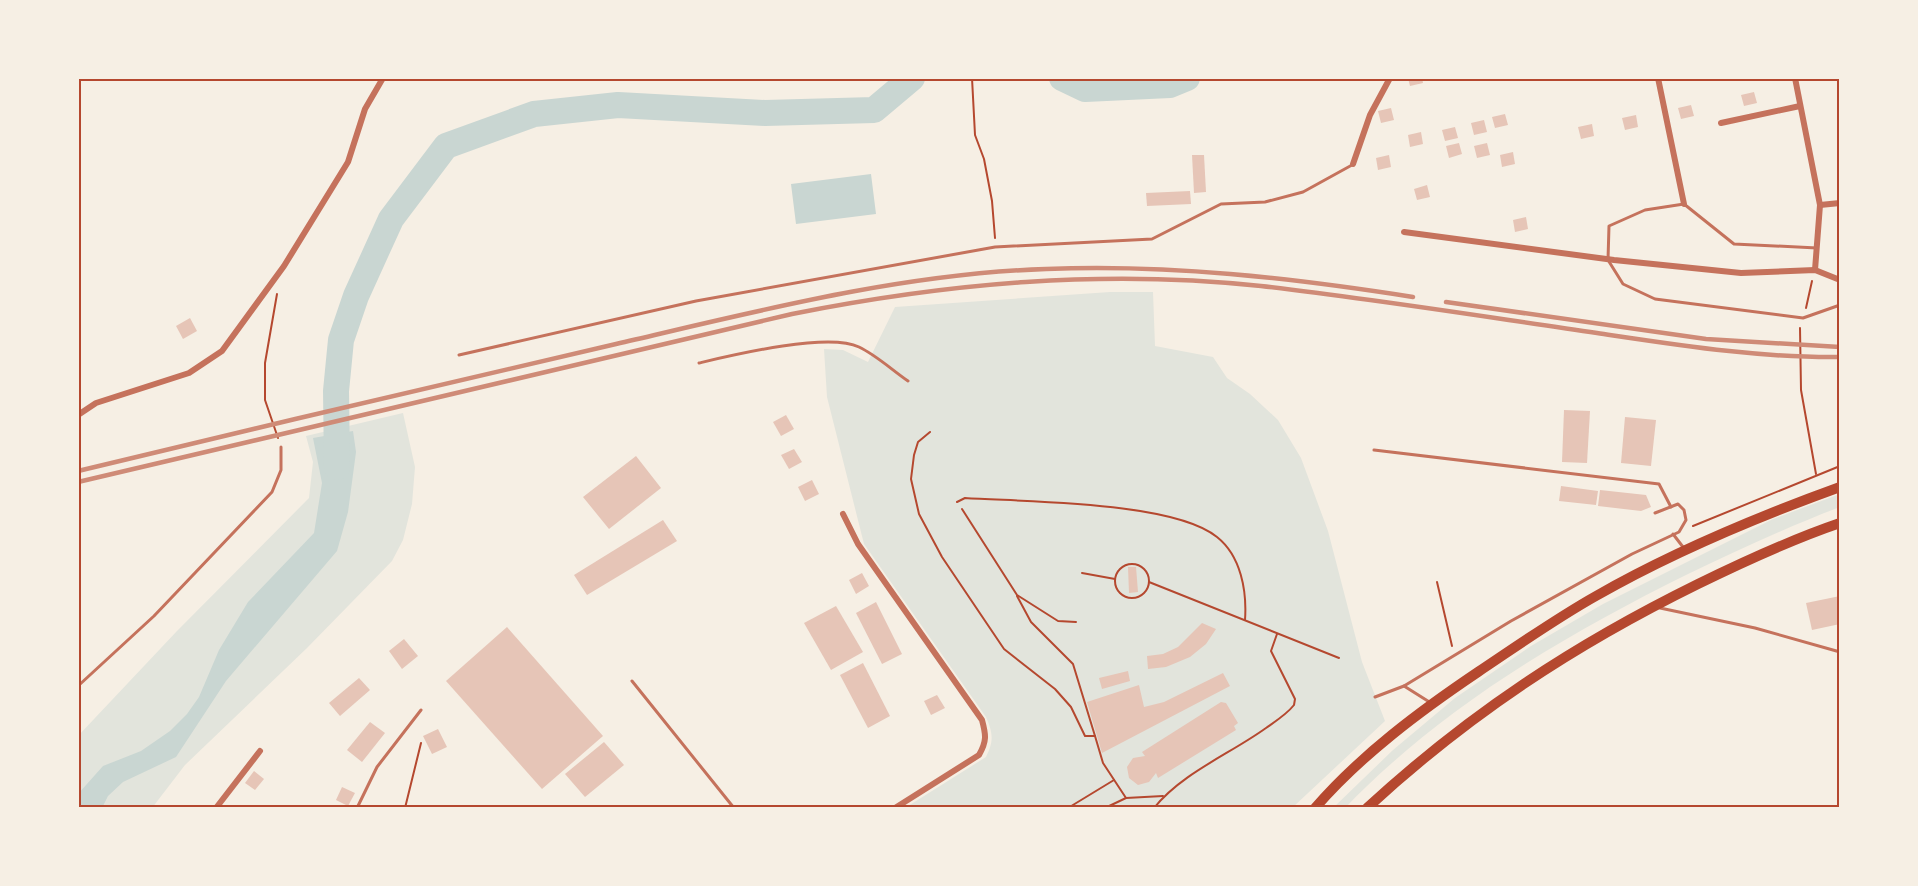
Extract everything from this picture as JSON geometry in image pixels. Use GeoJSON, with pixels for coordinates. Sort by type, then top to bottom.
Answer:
{"type":"FeatureCollection","features":[{"type":"Feature","properties":{"kind":"main road"},"geometry":{"type":"LineString","coordinates":[[1315,808],[1346,776],[1432,704],[1596,595],[1766,513],[1840,487]]}},
{"type":"Feature","properties":{"kind":"main road"},"geometry":{"type":"LineString","coordinates":[[1367,808],[1415,764],[1479,715],[1548,667],[1619,623],[1785,542],[1840,523]]}},
{"type":"Feature","properties":{"kind":"street"},"geometry":{"type":"LineString","coordinates":[[78,415],[96,403],[189,373],[222,351],[284,266],[348,162],[365,109],[383,78]]}},
{"type":"Feature","properties":{"kind":"street"},"geometry":{"type":"LineString","coordinates":[[1353,164],[1370,115],[1390,78]]}},
{"type":"Feature","properties":{"kind":"street"},"geometry":{"type":"LineString","coordinates":[[1658,78],[1684,204]]}},
{"type":"Feature","properties":{"kind":"street"},"geometry":{"type":"LineString","coordinates":[[1795,78],[1820,205],[1815,270]]}},
{"type":"Feature","properties":{"kind":"street"},"geometry":{"type":"LineString","coordinates":[[1720,123],[1800,106]]}},
{"type":"Feature","properties":{"kind":"street"},"geometry":{"type":"LineString","coordinates":[[1820,205],[1840,203]]}},
{"type":"Feature","properties":{"kind":"street"},"geometry":{"type":"LineString","coordinates":[[1404,232],[1608,260],[1742,273],[1815,270],[1840,280]]}},
{"type":"Feature","properties":{"kind":"street"},"geometry":{"type":"LineString","coordinates":[[843,514],[858,544],[982,720],[986,734],[987,742],[980,755],[896,808]]}},
{"type":"Feature","properties":{"kind":"street"},"geometry":{"type":"LineString","coordinates":[[216,808],[261,751]]}},
{"type":"Feature","properties":{"kind":"lane"},"geometry":{"type":"LineString","coordinates":[[459,355],[696,301],[995,247],[1152,239],[1221,204],[1264,201],[1303,192],[1353,164]]}},
{"type":"Feature","properties":{"kind":"lane"},"geometry":{"type":"LineString","coordinates":[[1817,248],[1734,244],[1684,204],[1645,210],[1609,226],[1608,260],[1623,284],[1655,299],[1803,318],[1840,305]]}},
{"type":"Feature","properties":{"kind":"lane"},"geometry":{"type":"LineString","coordinates":[[699,363],[744,353],[825,342],[857,346],[908,381]]}},
{"type":"Feature","properties":{"kind":"lane"},"geometry":{"type":"LineString","coordinates":[[78,686],[154,616],[273,492],[281,470],[281,447]]}},
{"type":"Feature","properties":{"kind":"lane"},"geometry":{"type":"LineString","coordinates":[[1374,450],[1659,484],[1671,507]]}},
{"type":"Feature","properties":{"kind":"lane"},"geometry":{"type":"LineString","coordinates":[[1375,697],[1404,686],[1582,581],[1679,532],[1686,520],[1684,510],[1678,504],[1655,513]]}},
{"type":"Feature","properties":{"kind":"lane"},"geometry":{"type":"LineString","coordinates":[[1673,534],[1686,551]]}},
{"type":"Feature","properties":{"kind":"lane"},"geometry":{"type":"LineString","coordinates":[[1653,606],[1755,628],[1840,652]]}},
{"type":"Feature","properties":{"kind":"lane"},"geometry":{"type":"LineString","coordinates":[[632,681],[734,808]]}},
{"type":"Feature","properties":{"kind":"lane"},"geometry":{"type":"LineString","coordinates":[[1404,686],[1432,704]]}},
{"type":"Feature","properties":{"kind":"lane"},"geometry":{"type":"LineString","coordinates":[[357,808],[377,766],[421,710]]}},
{"type":"Feature","properties":{"kind":"path"},"geometry":{"type":"LineString","coordinates":[[972,78],[975,135],[984,159],[992,201],[995,247]]}},
{"type":"Feature","properties":{"kind":"path"},"geometry":{"type":"LineString","coordinates":[[1815,270],[1799,332],[1801,390],[1816,474]]}},
{"type":"Feature","properties":{"kind":"path"},"geometry":{"type":"LineString","coordinates":[[277,293],[265,363],[265,400],[281,447]]}},
{"type":"Feature","properties":{"kind":"path"},"geometry":{"type":"LineString","coordinates":[[930,432],[918,442],[914,455],[911,479],[919,514],[954,575],[1004,649],[1055,689],[1071,707],[1085,736],[1095,736]]}},
{"type":"Feature","properties":{"kind":"path"},"geometry":{"type":"LineString","coordinates":[[1679,532],[1840,466]]}},
{"type":"Feature","properties":{"kind":"path"},"geometry":{"type":"LineString","coordinates":[[957,502],[965,498],[1117,508],[1194,524],[1216,536],[1233,556],[1246,602],[1245,620]]}},
{"type":"Feature","properties":{"kind":"path"},"geometry":{"type":"LineString","coordinates":[[963,509],[1017,595],[1031,622],[1073,664],[1103,763],[1126,798]]}},
{"type":"Feature","properties":{"kind":"path"},"geometry":{"type":"LineString","coordinates":[[1136,564],[1146,571],[1149,582],[1144,593],[1128,597],[1118,591],[1115,579],[1124,565],[1136,564]]}},
{"type":"Feature","properties":{"kind":"path"},"geometry":{"type":"LineString","coordinates":[[1082,573],[1115,579]]}},
{"type":"Feature","properties":{"kind":"path"},"geometry":{"type":"LineString","coordinates":[[1149,582],[1339,658]]}},
{"type":"Feature","properties":{"kind":"path"},"geometry":{"type":"LineString","coordinates":[[1437,582],[1454,655]]}},
{"type":"Feature","properties":{"kind":"path"},"geometry":{"type":"LineString","coordinates":[[1017,595],[1058,621],[1076,622]]}},
{"type":"Feature","properties":{"kind":"path"},"geometry":{"type":"LineString","coordinates":[[1154,808],[1163,796],[1244,744],[1294,705],[1294,699],[1271,651],[1277,634]]}},
{"type":"Feature","properties":{"kind":"path"},"geometry":{"type":"LineString","coordinates":[[405,808],[421,743]]}},
{"type":"Feature","properties":{"kind":"path"},"geometry":{"type":"LineString","coordinates":[[1068,808],[1114,780]]}},
{"type":"Feature","properties":{"kind":"path"},"geometry":{"type":"LineString","coordinates":[[1105,808],[1126,798],[1163,796]]}},
{"type":"Feature","properties":{"kind":"shaded area"},"geometry":{"type":"Polygon","coordinates":[[[871,174],[876,214],[796,224],[791,184],[871,174]]]}},
{"type":"Feature","properties":{"kind":"shaded area"},"geometry":{"type":"Polygon","coordinates":[[[1110,292],[1153,292],[1155,346],[1213,357],[1227,378],[1250,394],[1278,420],[1301,458],[1328,531],[1362,662],[1385,721],[1292,808],[905,808],[986,757],[991,742],[991,732],[986,717],[864,544],[827,397],[824,349],[843,350],[868,362],[895,307],[1110,292]]]}},
{"type":"Feature","properties":{"kind":"shaded area"},"geometry":{"type":"Polygon","coordinates":[[[403,413],[415,467],[412,504],[403,540],[392,561],[307,648],[185,765],[152,808],[78,808],[78,736],[177,631],[309,498],[313,462],[306,436],[403,413]]]}},
{"type":"Feature","properties":{"kind":"shaded area"},"geometry":{"type":"Polygon","coordinates":[[[353,431],[356,452],[348,512],[337,551],[226,681],[176,757],[123,782],[108,796],[102,808],[78,808],[78,794],[103,766],[141,751],[170,731],[187,714],[199,697],[219,650],[248,602],[314,533],[322,483],[313,438],[353,431]]]}},
{"type":"Feature","properties":{"kind":"shaded area"},"geometry":{"type":"Polygon","coordinates":[[[1840,494],[1840,507],[1781,531],[1686,575],[1549,649],[1463,706],[1421,738],[1345,808],[1333,808],[1393,750],[1455,698],[1531,646],[1603,604],[1773,519],[1840,494]]]}},
{"type":"Feature","properties":{"kind":"building"},"geometry":{"type":"Polygon","coordinates":[[[1408,78],[1422,78],[1423,83],[1410,86],[1408,78]]]}},
{"type":"Feature","properties":{"kind":"building"},"geometry":{"type":"Polygon","coordinates":[[[1754,92],[1757,103],[1744,106],[1741,95],[1754,92]]]}},
{"type":"Feature","properties":{"kind":"building"},"geometry":{"type":"Polygon","coordinates":[[[1691,105],[1694,116],[1681,119],[1678,108],[1691,105]]]}},
{"type":"Feature","properties":{"kind":"building"},"geometry":{"type":"Polygon","coordinates":[[[1391,108],[1394,120],[1381,123],[1378,111],[1391,108]]]}},
{"type":"Feature","properties":{"kind":"building"},"geometry":{"type":"Polygon","coordinates":[[[1505,114],[1508,125],[1495,128],[1492,117],[1505,114]]]}},
{"type":"Feature","properties":{"kind":"building"},"geometry":{"type":"Polygon","coordinates":[[[1636,115],[1638,127],[1625,130],[1622,118],[1636,115]]]}},
{"type":"Feature","properties":{"kind":"building"},"geometry":{"type":"Polygon","coordinates":[[[1484,120],[1487,132],[1474,135],[1471,123],[1484,120]]]}},
{"type":"Feature","properties":{"kind":"building"},"geometry":{"type":"Polygon","coordinates":[[[1592,124],[1594,136],[1581,139],[1578,127],[1592,124]]]}},
{"type":"Feature","properties":{"kind":"building"},"geometry":{"type":"Polygon","coordinates":[[[1455,127],[1458,138],[1445,141],[1442,130],[1455,127]]]}},
{"type":"Feature","properties":{"kind":"building"},"geometry":{"type":"Polygon","coordinates":[[[1421,132],[1423,144],[1410,147],[1408,135],[1421,132]]]}},
{"type":"Feature","properties":{"kind":"building"},"geometry":{"type":"Polygon","coordinates":[[[1459,143],[1462,154],[1449,158],[1446,146],[1459,143]]]}},
{"type":"Feature","properties":{"kind":"building"},"geometry":{"type":"Polygon","coordinates":[[[1487,143],[1490,155],[1477,158],[1474,146],[1487,143]]]}},
{"type":"Feature","properties":{"kind":"building"},"geometry":{"type":"Polygon","coordinates":[[[1513,152],[1515,164],[1502,167],[1500,155],[1513,152]]]}},
{"type":"Feature","properties":{"kind":"building"},"geometry":{"type":"Polygon","coordinates":[[[1192,155],[1204,155],[1206,192],[1194,193],[1192,155]]]}},
{"type":"Feature","properties":{"kind":"building"},"geometry":{"type":"Polygon","coordinates":[[[1389,155],[1391,167],[1378,170],[1376,158],[1389,155]]]}},
{"type":"Feature","properties":{"kind":"building"},"geometry":{"type":"Polygon","coordinates":[[[1427,185],[1430,197],[1417,200],[1414,189],[1427,185]]]}},
{"type":"Feature","properties":{"kind":"building"},"geometry":{"type":"Polygon","coordinates":[[[1190,191],[1191,204],[1147,206],[1146,193],[1190,191]]]}},
{"type":"Feature","properties":{"kind":"building"},"geometry":{"type":"Polygon","coordinates":[[[1526,217],[1528,229],[1515,232],[1513,220],[1526,217]]]}},
{"type":"Feature","properties":{"kind":"building"},"geometry":{"type":"Polygon","coordinates":[[[190,318],[197,331],[183,339],[176,326],[190,318]]]}},
{"type":"Feature","properties":{"kind":"building"},"geometry":{"type":"Polygon","coordinates":[[[1564,410],[1590,411],[1587,463],[1562,462],[1564,410]]]}},
{"type":"Feature","properties":{"kind":"building"},"geometry":{"type":"Polygon","coordinates":[[[786,415],[794,429],[781,436],[773,422],[786,415]]]}},
{"type":"Feature","properties":{"kind":"building"},"geometry":{"type":"Polygon","coordinates":[[[1625,417],[1656,420],[1651,466],[1621,463],[1625,417]]]}},
{"type":"Feature","properties":{"kind":"building"},"geometry":{"type":"Polygon","coordinates":[[[794,449],[802,462],[789,469],[781,455],[794,449]]]}},
{"type":"Feature","properties":{"kind":"building"},"geometry":{"type":"Polygon","coordinates":[[[636,456],[661,488],[609,529],[583,497],[636,456]]]}},
{"type":"Feature","properties":{"kind":"building"},"geometry":{"type":"Polygon","coordinates":[[[812,480],[819,494],[805,501],[798,487],[812,480]]]}},
{"type":"Feature","properties":{"kind":"building"},"geometry":{"type":"Polygon","coordinates":[[[1561,486],[1598,491],[1596,505],[1559,501],[1561,486]]]}},
{"type":"Feature","properties":{"kind":"building"},"geometry":{"type":"Polygon","coordinates":[[[1600,490],[1646,495],[1651,507],[1641,511],[1598,506],[1600,490]]]}},
{"type":"Feature","properties":{"kind":"building"},"geometry":{"type":"Polygon","coordinates":[[[663,520],[677,541],[587,595],[574,575],[663,520]]]}},
{"type":"Feature","properties":{"kind":"building"},"geometry":{"type":"Polygon","coordinates":[[[1128,567],[1136,567],[1138,592],[1129,593],[1128,567]]]}},
{"type":"Feature","properties":{"kind":"building"},"geometry":{"type":"Polygon","coordinates":[[[862,573],[869,586],[856,594],[849,580],[862,573]]]}},
{"type":"Feature","properties":{"kind":"building"},"geometry":{"type":"Polygon","coordinates":[[[1840,596],[1840,624],[1812,630],[1806,603],[1840,596]]]}},
{"type":"Feature","properties":{"kind":"building"},"geometry":{"type":"Polygon","coordinates":[[[876,602],[902,654],[882,664],[856,613],[876,602]]]}},
{"type":"Feature","properties":{"kind":"building"},"geometry":{"type":"Polygon","coordinates":[[[836,606],[863,652],[831,670],[804,623],[836,606]]]}},
{"type":"Feature","properties":{"kind":"building"},"geometry":{"type":"Polygon","coordinates":[[[1202,623],[1216,629],[1206,644],[1190,657],[1166,667],[1148,669],[1147,656],[1163,654],[1178,647],[1202,623]]]}},
{"type":"Feature","properties":{"kind":"building"},"geometry":{"type":"Polygon","coordinates":[[[507,627],[603,736],[542,789],[446,681],[507,627]]]}},
{"type":"Feature","properties":{"kind":"building"},"geometry":{"type":"Polygon","coordinates":[[[404,639],[418,656],[402,669],[389,651],[404,639]]]}},
{"type":"Feature","properties":{"kind":"building"},"geometry":{"type":"Polygon","coordinates":[[[863,663],[890,716],[868,728],[840,675],[863,663]]]}},
{"type":"Feature","properties":{"kind":"building"},"geometry":{"type":"Polygon","coordinates":[[[1128,671],[1130,681],[1102,689],[1099,678],[1128,671]]]}},
{"type":"Feature","properties":{"kind":"building"},"geometry":{"type":"Polygon","coordinates":[[[1223,673],[1230,686],[1102,753],[1087,702],[1139,685],[1144,707],[1164,702],[1223,673]]]}},
{"type":"Feature","properties":{"kind":"building"},"geometry":{"type":"Polygon","coordinates":[[[359,678],[370,690],[340,716],[329,703],[359,678]]]}},
{"type":"Feature","properties":{"kind":"building"},"geometry":{"type":"Polygon","coordinates":[[[937,695],[945,708],[931,715],[924,701],[937,695]]]}},
{"type":"Feature","properties":{"kind":"building"},"geometry":{"type":"Polygon","coordinates":[[[1221,702],[1226,703],[1238,723],[1234,726],[1236,730],[1158,778],[1156,773],[1149,782],[1138,785],[1129,778],[1127,767],[1133,758],[1145,756],[1142,752],[1221,702]]]}},
{"type":"Feature","properties":{"kind":"building"},"geometry":{"type":"Polygon","coordinates":[[[370,722],[385,733],[362,762],[347,750],[370,722]]]}},
{"type":"Feature","properties":{"kind":"building"},"geometry":{"type":"Polygon","coordinates":[[[438,729],[447,747],[432,754],[423,736],[438,729]]]}},
{"type":"Feature","properties":{"kind":"building"},"geometry":{"type":"Polygon","coordinates":[[[604,742],[624,765],[585,797],[565,774],[604,742]]]}},
{"type":"Feature","properties":{"kind":"building"},"geometry":{"type":"Polygon","coordinates":[[[254,771],[264,779],[255,790],[245,783],[254,771]]]}},
{"type":"Feature","properties":{"kind":"building"},"geometry":{"type":"Polygon","coordinates":[[[342,787],[355,793],[348,806],[336,800],[342,787]]]}},
{"type":"Feature","properties":{"kind":"waterway"},"geometry":{"type":"LineString","coordinates":[[337,467],[336,391],[341,340],[356,296],[391,219],[446,146],[534,114],[618,105],[765,113],[874,110],[912,78]]}},
{"type":"Feature","properties":{"kind":"waterway"},"geometry":{"type":"LineString","coordinates":[[1062,78],[1085,89],[1170,85],[1187,78]]}},
{"type":"Feature","properties":{"kind":"railway"},"geometry":{"type":"LineString","coordinates":[[78,471],[776,307],[937,278],[1046,269],[1138,269],[1276,278],[1413,297]]}},
{"type":"Feature","properties":{"kind":"railway"},"geometry":{"type":"LineString","coordinates":[[78,482],[792,314],[909,294],[1026,282],[1143,279],[1261,286],[1718,350],[1840,357]]}},
{"type":"Feature","properties":{"kind":"railway"},"geometry":{"type":"LineString","coordinates":[[1446,302],[1706,339],[1840,347]]}}]}
